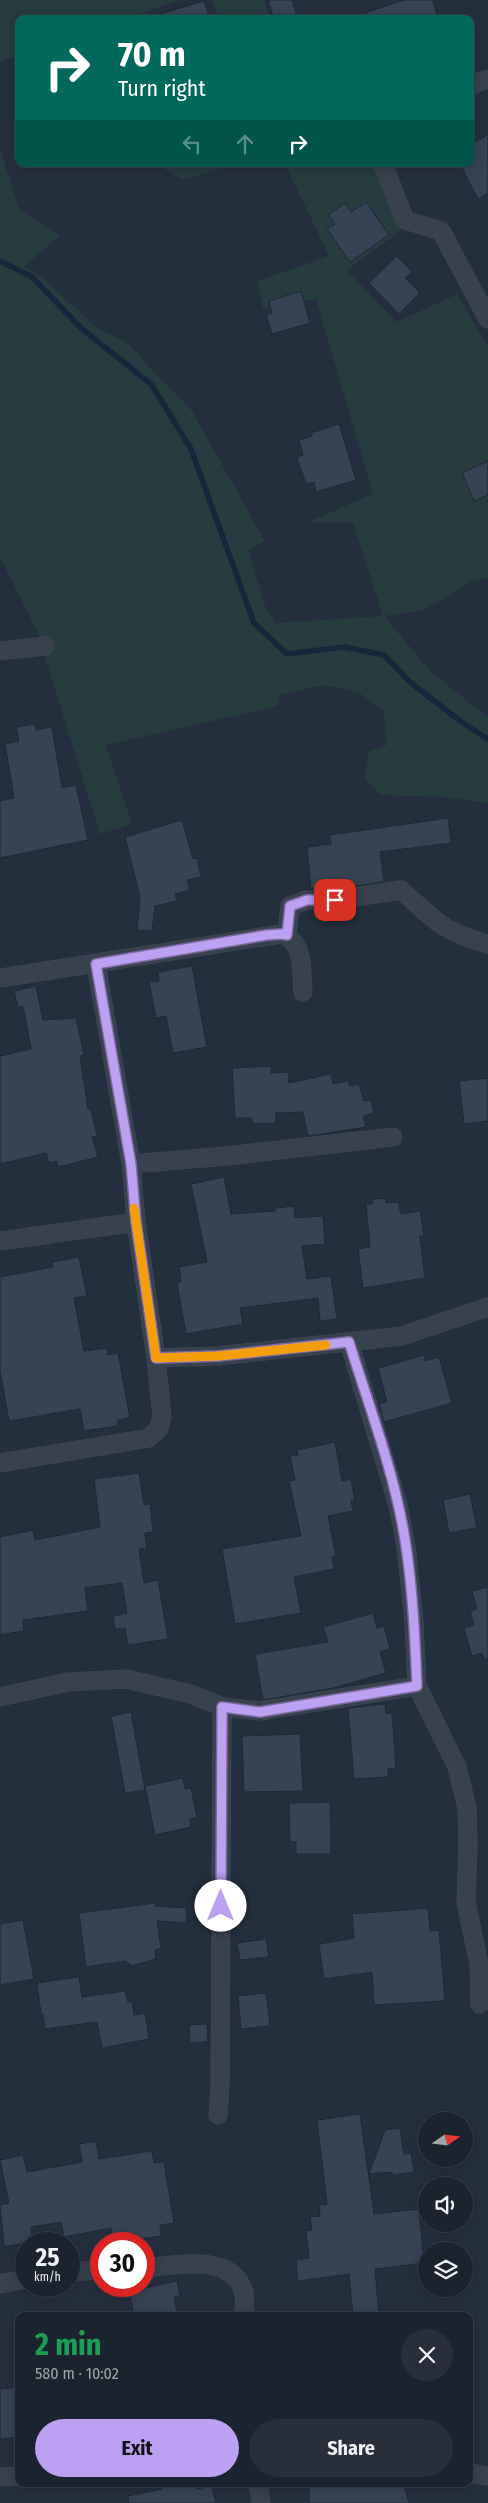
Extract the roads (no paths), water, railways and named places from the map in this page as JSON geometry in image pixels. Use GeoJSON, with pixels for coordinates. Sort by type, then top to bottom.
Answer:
{"type":"FeatureCollection","features":[{"type":"Feature","properties":{"kind":"street"},"geometry":{"type":"LineString","coordinates":[[474,84],[488,79]]}},
{"type":"Feature","properties":{"kind":"street"},"geometry":{"type":"LineString","coordinates":[[383,167],[405,220],[441,232],[488,319]]}},
{"type":"Feature","properties":{"kind":"street"},"geometry":{"type":"LineString","coordinates":[[0,651],[45,646]]}},
{"type":"Feature","properties":{"kind":"street"},"geometry":{"type":"LineString","coordinates":[[287,935],[290,906],[307,900],[335,900],[401,890],[438,925],[462,938],[488,944]]}},
{"type":"Feature","properties":{"kind":"street"},"geometry":{"type":"LineString","coordinates":[[0,978],[281,934],[287,935],[294,940],[299,948],[303,992]]}},
{"type":"Feature","properties":{"kind":"street"},"geometry":{"type":"LineString","coordinates":[[0,1464],[149,1438],[159,1428],[162,1417],[156,1358],[136,1222],[131,1164],[96,964]]}},
{"type":"Feature","properties":{"kind":"street"},"geometry":{"type":"LineString","coordinates":[[131,1164],[227,1156],[393,1136]]}},
{"type":"Feature","properties":{"kind":"street"},"geometry":{"type":"LineString","coordinates":[[0,1241],[136,1222]]}},
{"type":"Feature","properties":{"kind":"street"},"geometry":{"type":"LineString","coordinates":[[156,1358],[218,1356],[402,1336],[488,1307]]}},
{"type":"Feature","properties":{"kind":"street"},"geometry":{"type":"LineString","coordinates":[[349,1342],[398,1505],[406,1546],[414,1622],[417,1686],[457,1767],[467,1808],[466,1902],[479,1964],[480,2004]]}},
{"type":"Feature","properties":{"kind":"street"},"geometry":{"type":"LineString","coordinates":[[0,1697],[68,1682],[126,1679],[190,1694],[222,1707],[260,1712],[417,1686]]}},
{"type":"Feature","properties":{"kind":"street"},"geometry":{"type":"LineString","coordinates":[[218,2115],[220,2086],[222,1707]]}},
{"type":"Feature","properties":{"kind":"street"},"geometry":{"type":"LineString","coordinates":[[155,2267],[207,2264],[220,2267],[233,2276],[240,2285],[244,2294],[244,2312]]}},
{"type":"Feature","properties":{"kind":"street"},"geometry":{"type":"LineString","coordinates":[[0,2284],[15,2281]]}},
{"type":"Feature","properties":{"kind":"street"},"geometry":{"type":"LineString","coordinates":[[473,2474],[488,2476]]}},
{"type":"Feature","properties":{"kind":"street"},"geometry":{"type":"LineString","coordinates":[[0,2477],[15,2476]]}},
{"type":"Feature","properties":{"kind":"street"},"geometry":{"type":"LineString","coordinates":[[258,2487],[261,2503]]}},
{"type":"Feature","properties":{"kind":"waterway"},"geometry":{"type":"LineString","coordinates":[[0,261],[31,276],[82,329],[151,384],[191,449],[254,623],[287,654],[344,647],[384,655],[410,682],[460,721],[488,739]]}}]}
